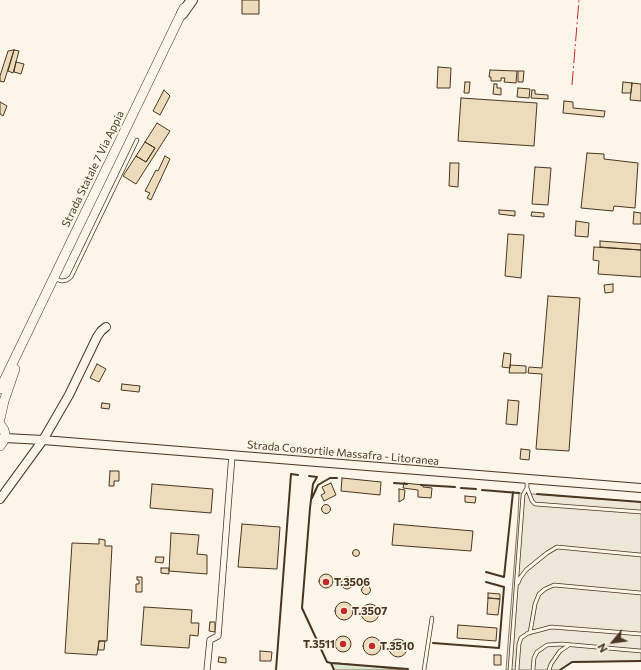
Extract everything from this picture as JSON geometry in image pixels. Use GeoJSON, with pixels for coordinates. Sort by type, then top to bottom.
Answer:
{"type":"FeatureCollection","features":[{"type":"Feature","properties":{"kind":"highway"},"geometry":{"type":"LineString","coordinates":[[182,14],[192,0]]}},
{"type":"Feature","properties":{"kind":"main road","name":"Strada Statale 7 Via Appia"},"geometry":{"type":"LineString","coordinates":[[0,389],[188,0]]}},
{"type":"Feature","properties":{"kind":"main road","name":"Strada Statale 7 Via Appia"},"geometry":{"type":"LineString","coordinates":[[0,419],[4,401],[16,368],[20,348]]}},
{"type":"Feature","properties":{"kind":"main road"},"geometry":{"type":"LineString","coordinates":[[0,424],[4,430],[2,442]]}},
{"type":"Feature","properties":{"kind":"street"},"geometry":{"type":"LineString","coordinates":[[0,500],[43,440],[69,395],[97,337],[106,327]]}},
{"type":"Feature","properties":{"kind":"street","name":"Strada Consortile Massafra - Litoranea"},"geometry":{"type":"LineString","coordinates":[[2,442],[43,440],[641,488]]}},
{"type":"Feature","properties":{"kind":"street"},"geometry":{"type":"LineString","coordinates":[[208,670],[210,640],[218,636],[232,455]]}},
{"type":"Feature","properties":{"kind":"lane"},"geometry":{"type":"LineString","coordinates":[[53,279],[62,281],[71,277],[137,140]]}},
{"type":"Feature","properties":{"kind":"lane"},"geometry":{"type":"LineString","coordinates":[[527,479],[527,488],[532,501],[535,504],[641,512]]}},
{"type":"Feature","properties":{"kind":"lane"},"geometry":{"type":"LineString","coordinates":[[510,670],[523,495],[527,488]]}},
{"type":"Feature","properties":{"kind":"lane"},"geometry":{"type":"LineString","coordinates":[[516,586],[526,570],[557,547],[641,554]]}},
{"type":"Feature","properties":{"kind":"lane"},"geometry":{"type":"LineString","coordinates":[[530,633],[535,604],[539,594],[545,589],[554,585],[641,593]]}},
{"type":"Feature","properties":{"kind":"lane"},"geometry":{"type":"LineString","coordinates":[[425,670],[432,618]]}},
{"type":"Feature","properties":{"kind":"lane"},"geometry":{"type":"LineString","coordinates":[[517,670],[519,644],[521,638],[530,633],[551,628],[641,634]]}},
{"type":"Feature","properties":{"kind":"lane"},"geometry":{"type":"LineString","coordinates":[[533,670],[534,658],[537,652],[546,645],[569,645],[641,651]]}},
{"type":"Feature","properties":{"kind":"lane"},"geometry":{"type":"LineString","coordinates":[[549,670],[551,664],[560,651],[569,645]]}},
{"type":"Feature","properties":{"kind":"green space"},"geometry":{"type":"Polygon","coordinates":[[[331,663],[338,663],[404,670],[334,670],[331,663]]]}},
{"type":"Feature","properties":{"kind":"shaded area"},"geometry":{"type":"Polygon","coordinates":[[[519,493],[641,502],[641,661],[573,662],[560,670],[506,670],[519,493]]]}},
{"type":"Feature","properties":{"kind":"building"},"geometry":{"type":"Polygon","coordinates":[[[242,0],[259,0],[259,14],[242,14],[242,0]]]}},
{"type":"Feature","properties":{"kind":"building"},"geometry":{"type":"Polygon","coordinates":[[[14,50],[19,51],[13,73],[8,71],[14,50]]]}},
{"type":"Feature","properties":{"kind":"building"},"geometry":{"type":"Polygon","coordinates":[[[14,50],[4,82],[0,81],[0,76],[8,51],[14,50]]]}},
{"type":"Feature","properties":{"kind":"building"},"geometry":{"type":"Polygon","coordinates":[[[16,62],[24,64],[21,74],[14,72],[16,62]]]}},
{"type":"Feature","properties":{"kind":"building"},"geometry":{"type":"Polygon","coordinates":[[[438,67],[451,68],[450,88],[437,88],[438,67]]]}},
{"type":"Feature","properties":{"kind":"building"},"geometry":{"type":"Polygon","coordinates":[[[490,70],[517,71],[516,83],[504,82],[505,78],[501,78],[501,81],[491,81],[491,77],[489,77],[490,70]]]}},
{"type":"Feature","properties":{"kind":"building"},"geometry":{"type":"Polygon","coordinates":[[[518,71],[524,71],[523,82],[518,82],[518,71]]]}},
{"type":"Feature","properties":{"kind":"building"},"geometry":{"type":"Polygon","coordinates":[[[465,82],[470,82],[469,93],[464,93],[465,82]]]}},
{"type":"Feature","properties":{"kind":"building"},"geometry":{"type":"Polygon","coordinates":[[[623,82],[632,83],[631,93],[622,93],[623,82]]]}},
{"type":"Feature","properties":{"kind":"building"},"geometry":{"type":"Polygon","coordinates":[[[632,83],[641,84],[641,101],[630,100],[632,83]]]}},
{"type":"Feature","properties":{"kind":"building"},"geometry":{"type":"Polygon","coordinates":[[[494,84],[497,84],[497,88],[501,88],[501,95],[493,94],[494,84]]]}},
{"type":"Feature","properties":{"kind":"building"},"geometry":{"type":"Polygon","coordinates":[[[518,88],[530,89],[529,98],[517,97],[518,88]]]}},
{"type":"Feature","properties":{"kind":"building"},"geometry":{"type":"Polygon","coordinates":[[[164,90],[170,96],[160,115],[153,111],[164,90]]]}},
{"type":"Feature","properties":{"kind":"building"},"geometry":{"type":"Polygon","coordinates":[[[532,90],[535,90],[535,94],[548,95],[548,99],[531,98],[532,90]]]}},
{"type":"Feature","properties":{"kind":"building"},"geometry":{"type":"Polygon","coordinates":[[[461,98],[537,103],[534,146],[458,141],[461,98]]]}},
{"type":"Feature","properties":{"kind":"building"},"geometry":{"type":"Polygon","coordinates":[[[564,101],[573,102],[573,108],[605,111],[604,117],[563,113],[564,101]]]}},
{"type":"Feature","properties":{"kind":"building"},"geometry":{"type":"Polygon","coordinates":[[[0,102],[7,106],[3,116],[0,114],[0,102]]]}},
{"type":"Feature","properties":{"kind":"building"},"geometry":{"type":"Polygon","coordinates":[[[157,123],[170,131],[136,184],[123,176],[136,156],[146,162],[155,148],[145,142],[157,123]]]}},
{"type":"Feature","properties":{"kind":"building"},"geometry":{"type":"Polygon","coordinates":[[[145,142],[155,148],[146,162],[136,156],[145,142]]]}},
{"type":"Feature","properties":{"kind":"building"},"geometry":{"type":"Polygon","coordinates":[[[587,153],[604,154],[604,159],[638,163],[635,208],[614,206],[613,211],[581,208],[587,153]]]}},
{"type":"Feature","properties":{"kind":"building"},"geometry":{"type":"Polygon","coordinates":[[[165,156],[170,159],[151,200],[147,198],[150,193],[145,191],[156,170],[158,171],[165,156]]]}},
{"type":"Feature","properties":{"kind":"building"},"geometry":{"type":"Polygon","coordinates":[[[450,163],[459,163],[458,187],[449,186],[450,163]]]}},
{"type":"Feature","properties":{"kind":"building"},"geometry":{"type":"Polygon","coordinates":[[[535,167],[551,168],[548,205],[532,204],[535,167]]]}},
{"type":"Feature","properties":{"kind":"building"},"geometry":{"type":"Polygon","coordinates":[[[499,210],[515,211],[515,216],[499,214],[499,210]]]}},
{"type":"Feature","properties":{"kind":"building"},"geometry":{"type":"Polygon","coordinates":[[[532,212],[544,213],[544,217],[531,216],[532,212]]]}},
{"type":"Feature","properties":{"kind":"building"},"geometry":{"type":"Polygon","coordinates":[[[634,212],[641,213],[641,224],[633,224],[634,212]]]}},
{"type":"Feature","properties":{"kind":"building"},"geometry":{"type":"Polygon","coordinates":[[[576,221],[589,223],[588,237],[575,236],[576,221]]]}},
{"type":"Feature","properties":{"kind":"building"},"geometry":{"type":"Polygon","coordinates":[[[508,234],[524,235],[521,278],[505,276],[508,234]]]}},
{"type":"Feature","properties":{"kind":"building"},"geometry":{"type":"Polygon","coordinates":[[[600,241],[641,244],[641,250],[600,247],[600,241]]]}},
{"type":"Feature","properties":{"kind":"building"},"geometry":{"type":"Polygon","coordinates":[[[594,247],[641,250],[641,277],[598,274],[599,261],[593,260],[594,247]]]}},
{"type":"Feature","properties":{"kind":"building"},"geometry":{"type":"Polygon","coordinates":[[[613,284],[613,292],[605,293],[604,285],[613,284]]]}},
{"type":"Feature","properties":{"kind":"building"},"geometry":{"type":"Polygon","coordinates":[[[548,296],[580,298],[569,451],[536,449],[542,374],[528,373],[529,367],[542,368],[548,296]]]}},
{"type":"Feature","properties":{"kind":"building"},"geometry":{"type":"Polygon","coordinates":[[[504,353],[511,354],[510,368],[502,367],[504,353]]]}},
{"type":"Feature","properties":{"kind":"building"},"geometry":{"type":"Polygon","coordinates":[[[97,364],[106,369],[99,382],[90,378],[97,364]]]}},
{"type":"Feature","properties":{"kind":"building"},"geometry":{"type":"Polygon","coordinates":[[[510,365],[526,366],[526,373],[509,373],[510,365]]]}},
{"type":"Feature","properties":{"kind":"building"},"geometry":{"type":"Polygon","coordinates":[[[122,384],[140,386],[139,392],[121,390],[122,384]]]}},
{"type":"Feature","properties":{"kind":"building"},"geometry":{"type":"Polygon","coordinates":[[[508,400],[519,401],[517,425],[506,424],[508,400]]]}},
{"type":"Feature","properties":{"kind":"building"},"geometry":{"type":"Polygon","coordinates":[[[102,403],[110,404],[109,409],[101,408],[102,403]]]}},
{"type":"Feature","properties":{"kind":"building"},"geometry":{"type":"Polygon","coordinates":[[[521,449],[530,450],[529,460],[520,459],[521,449]]]}},
{"type":"Feature","properties":{"kind":"building"},"geometry":{"type":"Polygon","coordinates":[[[110,471],[119,471],[119,481],[114,481],[114,486],[109,486],[110,471]]]}},
{"type":"Feature","properties":{"kind":"building"},"geometry":{"type":"Polygon","coordinates":[[[342,478],[381,482],[380,495],[341,491],[342,478]]]}},
{"type":"Feature","properties":{"kind":"building"},"geometry":{"type":"Polygon","coordinates":[[[331,483],[336,495],[324,501],[321,495],[325,493],[322,487],[331,483]]]}},
{"type":"Feature","properties":{"kind":"building"},"geometry":{"type":"Polygon","coordinates":[[[404,483],[423,485],[423,487],[432,488],[431,498],[418,497],[418,490],[403,488],[404,483]]]}},
{"type":"Feature","properties":{"kind":"building"},"geometry":{"type":"Polygon","coordinates":[[[152,484],[213,489],[211,513],[150,508],[152,484]]]}},
{"type":"Feature","properties":{"kind":"building"},"geometry":{"type":"Polygon","coordinates":[[[399,489],[405,490],[404,499],[399,502],[399,489]]]}},
{"type":"Feature","properties":{"kind":"building"},"geometry":{"type":"Polygon","coordinates":[[[465,496],[476,497],[475,503],[465,502],[465,496]]]}},
{"type":"Feature","properties":{"kind":"building"},"geometry":{"type":"Polygon","coordinates":[[[326,504],[331,509],[326,514],[321,509],[326,504]]]}},
{"type":"Feature","properties":{"kind":"building"},"geometry":{"type":"Polygon","coordinates":[[[242,524],[280,527],[277,569],[238,567],[242,524]]]}},
{"type":"Feature","properties":{"kind":"building"},"geometry":{"type":"Polygon","coordinates":[[[394,524],[473,531],[471,551],[392,545],[394,524]]]}},
{"type":"Feature","properties":{"kind":"building"},"geometry":{"type":"Polygon","coordinates":[[[171,533],[199,535],[197,554],[207,555],[207,574],[169,571],[171,533]]]}},
{"type":"Feature","properties":{"kind":"building"},"geometry":{"type":"Polygon","coordinates":[[[99,539],[105,540],[105,546],[112,546],[107,641],[99,641],[97,655],[65,653],[72,543],[99,544],[99,539]]]}},
{"type":"Feature","properties":{"kind":"building"},"geometry":{"type":"Polygon","coordinates":[[[356,549],[359,550],[359,556],[356,557],[353,556],[352,553],[353,550],[356,549]]]}},
{"type":"Feature","properties":{"kind":"building"},"geometry":{"type":"Polygon","coordinates":[[[156,557],[164,557],[163,563],[155,562],[156,557]]]}},
{"type":"Feature","properties":{"kind":"building"},"geometry":{"type":"Polygon","coordinates":[[[161,568],[169,568],[169,574],[161,573],[161,568]]]}},
{"type":"Feature","properties":{"kind":"building","name":"T.3506"},"geometry":{"type":"Polygon","coordinates":[[[323,574],[329,574],[333,578],[333,584],[329,588],[323,588],[319,584],[319,578],[323,574]]]}},
{"type":"Feature","properties":{"kind":"building"},"geometry":{"type":"Polygon","coordinates":[[[137,577],[142,577],[142,592],[136,592],[136,584],[139,584],[137,577]]]}},
{"type":"Feature","properties":{"kind":"building"},"geometry":{"type":"Polygon","coordinates":[[[345,577],[349,577],[353,583],[349,589],[345,589],[341,585],[341,581],[345,577]]]}},
{"type":"Feature","properties":{"kind":"building"},"geometry":{"type":"Polygon","coordinates":[[[364,586],[368,586],[370,590],[368,594],[364,594],[362,592],[362,588],[364,586]]]}},
{"type":"Feature","properties":{"kind":"building"},"geometry":{"type":"Polygon","coordinates":[[[488,593],[500,594],[500,599],[488,598],[488,593]]]}},
{"type":"Feature","properties":{"kind":"building"},"geometry":{"type":"Polygon","coordinates":[[[488,598],[500,599],[498,615],[487,614],[488,598]]]}},
{"type":"Feature","properties":{"kind":"building","name":"T.3507"},"geometry":{"type":"Polygon","coordinates":[[[344,602],[350,605],[353,611],[350,617],[344,620],[338,617],[335,611],[338,605],[344,602]]]}},
{"type":"Feature","properties":{"kind":"building"},"geometry":{"type":"Polygon","coordinates":[[[370,604],[376,607],[379,613],[376,619],[370,622],[364,619],[361,613],[364,607],[370,604]]]}},
{"type":"Feature","properties":{"kind":"building"},"geometry":{"type":"Polygon","coordinates":[[[144,607],[192,610],[191,623],[199,623],[198,636],[190,635],[189,648],[141,645],[144,607]]]}},
{"type":"Feature","properties":{"kind":"building"},"geometry":{"type":"Polygon","coordinates":[[[210,622],[215,622],[215,632],[209,631],[210,622]]]}},
{"type":"Feature","properties":{"kind":"building"},"geometry":{"type":"Polygon","coordinates":[[[458,625],[497,628],[496,641],[457,638],[458,625]]]}},
{"type":"Feature","properties":{"kind":"building","name":"T.3511"},"geometry":{"type":"Polygon","coordinates":[[[340,636],[346,636],[351,641],[349,650],[346,652],[340,652],[335,647],[335,641],[340,636]]]}},
{"type":"Feature","properties":{"kind":"building","name":"T.3510"},"geometry":{"type":"Polygon","coordinates":[[[372,637],[378,640],[381,646],[378,652],[372,655],[366,652],[363,646],[366,640],[372,637]]]}},
{"type":"Feature","properties":{"kind":"building"},"geometry":{"type":"Polygon","coordinates":[[[398,639],[404,642],[407,648],[404,654],[398,657],[392,654],[389,648],[392,642],[398,639]]]}},
{"type":"Feature","properties":{"kind":"building"},"geometry":{"type":"Polygon","coordinates":[[[99,641],[105,641],[104,650],[98,650],[99,641]]]}},
{"type":"Feature","properties":{"kind":"building"},"geometry":{"type":"Polygon","coordinates":[[[260,651],[272,652],[271,661],[260,661],[260,651]]]}},
{"type":"Feature","properties":{"kind":"building"},"geometry":{"type":"Polygon","coordinates":[[[494,655],[501,655],[501,665],[494,665],[494,655]]]}},
{"type":"Feature","properties":{"kind":"building"},"geometry":{"type":"Polygon","coordinates":[[[219,657],[226,658],[226,663],[218,662],[219,657]]]}},
{"type":"Feature","properties":{"kind":"wall"},"geometry":{"type":"LineString","coordinates":[[276,670],[291,474],[298,475]]}},
{"type":"Feature","properties":{"kind":"wall"},"geometry":{"type":"LineString","coordinates":[[309,476],[317,477],[313,484],[310,508],[302,608],[327,662],[331,663],[334,670]]}},
{"type":"Feature","properties":{"kind":"wall"},"geometry":{"type":"LineString","coordinates":[[312,498],[318,485],[330,478],[337,478]]}},
{"type":"Feature","properties":{"kind":"wall"},"geometry":{"type":"LineString","coordinates":[[394,483],[407,484]]}},
{"type":"Feature","properties":{"kind":"wall"},"geometry":{"type":"LineString","coordinates":[[421,485],[455,487]]}},
{"type":"Feature","properties":{"kind":"wall"},"geometry":{"type":"LineString","coordinates":[[461,488],[476,489]]}},
{"type":"Feature","properties":{"kind":"wall"},"geometry":{"type":"LineString","coordinates":[[482,490],[519,493]]}},
{"type":"Feature","properties":{"kind":"wall"},"geometry":{"type":"LineString","coordinates":[[486,572],[504,577],[513,492]]}},
{"type":"Feature","properties":{"kind":"wall"},"geometry":{"type":"LineString","coordinates":[[537,494],[641,502]]}},
{"type":"Feature","properties":{"kind":"wall"},"geometry":{"type":"LineString","coordinates":[[433,643],[499,648],[504,587],[486,582]]}},
{"type":"Feature","properties":{"kind":"wall"},"geometry":{"type":"LineString","coordinates":[[560,670],[572,662],[641,661]]}},
{"type":"Feature","properties":{"kind":"wall"},"geometry":{"type":"LineString","coordinates":[[331,663],[408,669]]}},
{"type":"Feature","properties":{"kind":"power"},"geometry":{"type":"LineString","coordinates":[[572,85],[579,0]]}},
{"type":"Feature","properties":{"kind":"place","name":"T.3506"},"geometry":{"type":"Point","coordinates":[326,582]}},
{"type":"Feature","properties":{"kind":"place","name":"T.3507"},"geometry":{"type":"Point","coordinates":[344,611]}},
{"type":"Feature","properties":{"kind":"place","name":"T.3511"},"geometry":{"type":"Point","coordinates":[343,644]}},
{"type":"Feature","properties":{"kind":"place","name":"T.3510"},"geometry":{"type":"Point","coordinates":[372,646]}}]}
